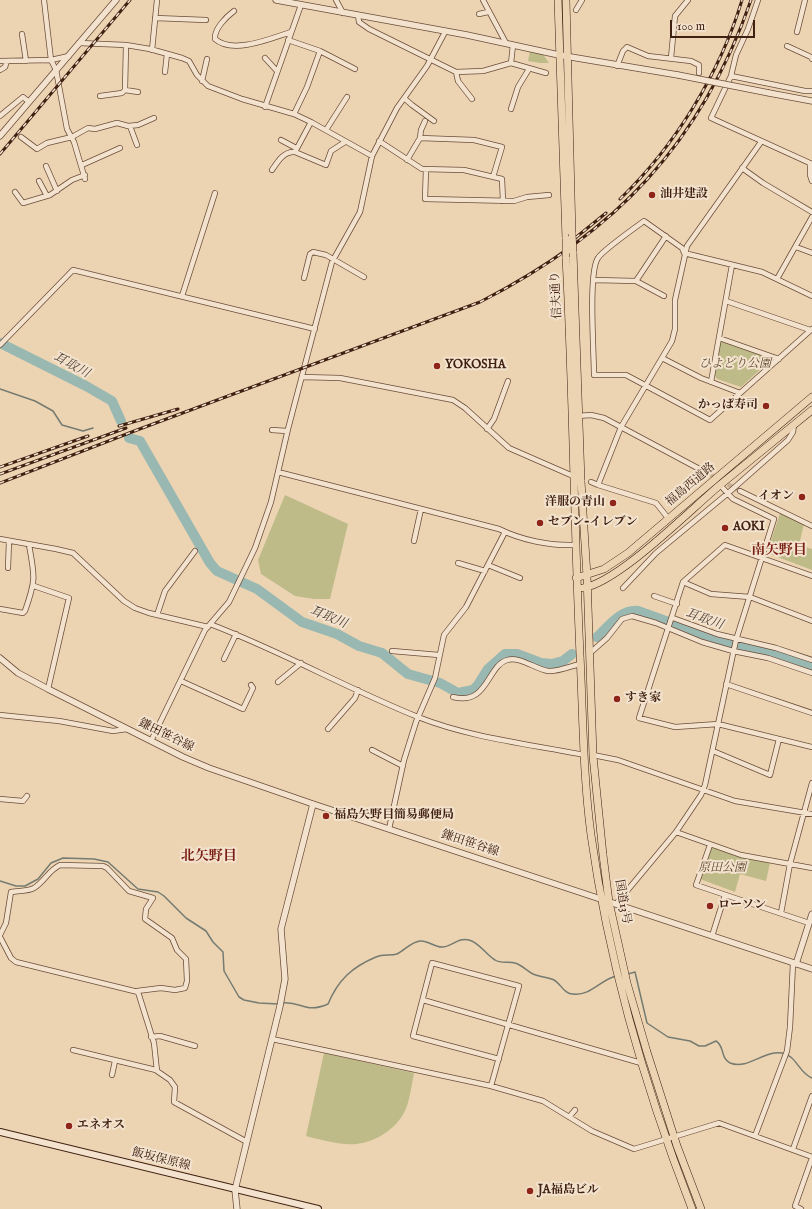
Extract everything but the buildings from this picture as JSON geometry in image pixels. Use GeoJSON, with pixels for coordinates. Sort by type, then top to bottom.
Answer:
{"type":"FeatureCollection","features":[{"type":"Feature","properties":{"kind":"highway","name":"信夫通り"},"geometry":{"type":"LineString","coordinates":[[558,0],[577,589]]}},
{"type":"Feature","properties":{"kind":"highway","name":"信夫通り"},"geometry":{"type":"LineString","coordinates":[[566,0],[572,234],[580,416],[581,480],[588,588]]}},
{"type":"Feature","properties":{"kind":"highway","name":"福島西道路"},"geometry":{"type":"LineString","coordinates":[[576,578],[587,576],[610,565],[812,397]]}},
{"type":"Feature","properties":{"kind":"highway","name":"福島西道路"},"geometry":{"type":"LineString","coordinates":[[577,589],[588,588],[605,579],[632,561],[720,485],[812,410]]}},
{"type":"Feature","properties":{"kind":"highway","name":"国道13号"},"geometry":{"type":"LineString","coordinates":[[588,588],[595,793],[627,983],[675,1137],[701,1209]]}},
{"type":"Feature","properties":{"kind":"highway","name":"国道13号"},"geometry":{"type":"LineString","coordinates":[[577,589],[584,755],[591,835],[602,900],[620,990],[641,1063],[665,1139],[692,1209]]}},
{"type":"Feature","properties":{"kind":"main road","name":"飯坂保原線"},"geometry":{"type":"LineString","coordinates":[[0,1132],[318,1209]]}},
{"type":"Feature","properties":{"kind":"street"},"geometry":{"type":"LineString","coordinates":[[15,192],[23,203],[47,196],[72,180],[85,177],[72,137],[67,129],[56,70],[51,60],[44,0]]}},
{"type":"Feature","properties":{"kind":"street"},"geometry":{"type":"LineString","coordinates":[[0,136],[116,0]]}},
{"type":"Feature","properties":{"kind":"street"},"geometry":{"type":"LineString","coordinates":[[152,50],[157,0]]}},
{"type":"Feature","properties":{"kind":"street"},"geometry":{"type":"LineString","coordinates":[[276,0],[506,43],[568,57],[678,75],[812,101]]}},
{"type":"Feature","properties":{"kind":"street"},"geometry":{"type":"LineString","coordinates":[[336,0],[343,13]]}},
{"type":"Feature","properties":{"kind":"street"},"geometry":{"type":"LineString","coordinates":[[483,0],[488,12],[506,43]]}},
{"type":"Feature","properties":{"kind":"street"},"geometry":{"type":"LineString","coordinates":[[576,10],[582,0]]}},
{"type":"Feature","properties":{"kind":"street"},"geometry":{"type":"LineString","coordinates":[[671,58],[675,16],[688,0]]}},
{"type":"Feature","properties":{"kind":"street"},"geometry":{"type":"LineString","coordinates":[[758,0],[748,29],[736,55],[731,76],[711,118],[811,164],[810,176],[812,181]]}},
{"type":"Feature","properties":{"kind":"street"},"geometry":{"type":"LineString","coordinates":[[797,32],[805,0]]}},
{"type":"Feature","properties":{"kind":"street"},"geometry":{"type":"LineString","coordinates":[[266,107],[277,71],[301,5]]}},
{"type":"Feature","properties":{"kind":"street"},"geometry":{"type":"LineString","coordinates":[[234,11],[226,17],[215,34],[216,40],[225,44],[241,45],[291,32]]}},
{"type":"Feature","properties":{"kind":"street"},"geometry":{"type":"LineString","coordinates":[[479,14],[488,12]]}},
{"type":"Feature","properties":{"kind":"street"},"geometry":{"type":"LineString","coordinates":[[358,15],[359,22],[369,29],[430,61],[456,72],[483,71],[511,63],[546,73]]}},
{"type":"Feature","properties":{"kind":"street"},"geometry":{"type":"LineString","coordinates":[[155,18],[206,20]]}},
{"type":"Feature","properties":{"kind":"street"},"geometry":{"type":"LineString","coordinates":[[150,741],[209,625],[229,602],[255,548],[271,502],[292,414],[333,260],[360,212],[372,156],[397,108],[405,99],[430,61],[445,32]]}},
{"type":"Feature","properties":{"kind":"street"},"geometry":{"type":"LineString","coordinates":[[22,34],[26,61]]}},
{"type":"Feature","properties":{"kind":"street"},"geometry":{"type":"LineString","coordinates":[[288,40],[320,51],[355,69]]}},
{"type":"Feature","properties":{"kind":"street"},"geometry":{"type":"LineString","coordinates":[[80,43],[126,45],[152,50],[189,61],[202,81],[215,90],[266,107],[294,114],[372,156]]}},
{"type":"Feature","properties":{"kind":"street"},"geometry":{"type":"LineString","coordinates":[[125,90],[126,45]]}},
{"type":"Feature","properties":{"kind":"street"},"geometry":{"type":"LineString","coordinates":[[511,63],[513,45]]}},
{"type":"Feature","properties":{"kind":"street"},"geometry":{"type":"LineString","coordinates":[[787,46],[811,57],[812,59]]}},
{"type":"Feature","properties":{"kind":"street"},"geometry":{"type":"LineString","coordinates":[[617,66],[623,51],[627,47],[648,56],[671,58],[697,63],[700,68],[699,72]]}},
{"type":"Feature","properties":{"kind":"street"},"geometry":{"type":"LineString","coordinates":[[294,114],[307,87],[320,51]]}},
{"type":"Feature","properties":{"kind":"street"},"geometry":{"type":"LineString","coordinates":[[165,72],[167,54]]}},
{"type":"Feature","properties":{"kind":"street"},"geometry":{"type":"LineString","coordinates":[[0,61],[51,60],[69,56]]}},
{"type":"Feature","properties":{"kind":"street"},"geometry":{"type":"LineString","coordinates":[[265,58],[277,71]]}},
{"type":"Feature","properties":{"kind":"street"},"geometry":{"type":"LineString","coordinates":[[202,81],[207,59]]}},
{"type":"Feature","properties":{"kind":"street"},"geometry":{"type":"LineString","coordinates":[[0,70],[5,67],[7,61]]}},
{"type":"Feature","properties":{"kind":"street"},"geometry":{"type":"LineString","coordinates":[[511,109],[518,87],[529,69]]}},
{"type":"Feature","properties":{"kind":"street"},"geometry":{"type":"LineString","coordinates":[[456,72],[458,81],[472,99]]}},
{"type":"Feature","properties":{"kind":"street"},"geometry":{"type":"LineString","coordinates":[[731,76],[805,91],[812,91]]}},
{"type":"Feature","properties":{"kind":"street"},"geometry":{"type":"LineString","coordinates":[[100,96],[122,93],[125,90],[138,92]]}},
{"type":"Feature","properties":{"kind":"street"},"geometry":{"type":"LineString","coordinates":[[0,116],[23,97],[29,102]]}},
{"type":"Feature","properties":{"kind":"street"},"geometry":{"type":"LineString","coordinates":[[326,130],[346,98]]}},
{"type":"Feature","properties":{"kind":"street"},"geometry":{"type":"LineString","coordinates":[[405,99],[412,106],[434,121]]}},
{"type":"Feature","properties":{"kind":"street"},"geometry":{"type":"LineString","coordinates":[[21,137],[37,148],[47,142],[72,137],[88,128],[95,129],[117,123],[130,126],[144,124],[154,118]]}},
{"type":"Feature","properties":{"kind":"street"},"geometry":{"type":"LineString","coordinates":[[407,160],[420,138],[421,130],[425,121]]}},
{"type":"Feature","properties":{"kind":"street"},"geometry":{"type":"LineString","coordinates":[[272,170],[282,156],[296,150],[311,122]]}},
{"type":"Feature","properties":{"kind":"street"},"geometry":{"type":"LineString","coordinates":[[130,126],[137,144]]}},
{"type":"Feature","properties":{"kind":"street"},"geometry":{"type":"LineString","coordinates":[[420,138],[474,140],[502,147],[493,177]]}},
{"type":"Feature","properties":{"kind":"street"},"geometry":{"type":"LineString","coordinates":[[281,140],[326,166],[331,151],[345,142]]}},
{"type":"Feature","properties":{"kind":"street"},"geometry":{"type":"LineString","coordinates":[[379,142],[422,169],[464,170],[502,179],[503,201]]}},
{"type":"Feature","properties":{"kind":"street"},"geometry":{"type":"LineString","coordinates":[[598,485],[621,427],[672,341],[674,333],[675,300],[686,246],[761,142]]}},
{"type":"Feature","properties":{"kind":"street"},"geometry":{"type":"LineString","coordinates":[[82,165],[120,148]]}},
{"type":"Feature","properties":{"kind":"street"},"geometry":{"type":"LineString","coordinates":[[46,166],[57,191]]}},
{"type":"Feature","properties":{"kind":"street"},"geometry":{"type":"LineString","coordinates":[[742,168],[763,183],[812,212]]}},
{"type":"Feature","properties":{"kind":"street"},"geometry":{"type":"LineString","coordinates":[[426,169],[425,199],[517,201],[528,197],[549,195]]}},
{"type":"Feature","properties":{"kind":"street"},"geometry":{"type":"LineString","coordinates":[[39,181],[47,196]]}},
{"type":"Feature","properties":{"kind":"street"},"geometry":{"type":"LineString","coordinates":[[182,296],[216,193]]}},
{"type":"Feature","properties":{"kind":"street"},"geometry":{"type":"LineString","coordinates":[[777,279],[812,217]]}},
{"type":"Feature","properties":{"kind":"street"},"geometry":{"type":"LineString","coordinates":[[684,253],[682,248],[644,221],[598,257],[594,269],[592,303],[594,375],[626,375],[710,420],[811,330],[726,301]]}},
{"type":"Feature","properties":{"kind":"street"},"geometry":{"type":"LineString","coordinates":[[636,281],[666,236]]}},
{"type":"Feature","properties":{"kind":"street"},"geometry":{"type":"LineString","coordinates":[[796,247],[812,254]]}},
{"type":"Feature","properties":{"kind":"street"},"geometry":{"type":"LineString","coordinates":[[304,278],[310,254],[313,252],[326,255],[364,277]]}},
{"type":"Feature","properties":{"kind":"street"},"geometry":{"type":"LineString","coordinates":[[684,253],[762,272],[812,296]]}},
{"type":"Feature","properties":{"kind":"street"},"geometry":{"type":"LineString","coordinates":[[711,382],[732,265]]}},
{"type":"Feature","properties":{"kind":"street"},"geometry":{"type":"LineString","coordinates":[[0,345],[73,270],[315,329]]}},
{"type":"Feature","properties":{"kind":"street"},"geometry":{"type":"LineString","coordinates":[[594,280],[636,281],[664,296]]}},
{"type":"Feature","properties":{"kind":"street"},"geometry":{"type":"LineString","coordinates":[[719,338],[779,358]]}},
{"type":"Feature","properties":{"kind":"street"},"geometry":{"type":"LineString","coordinates":[[662,358],[679,368],[740,393]]}},
{"type":"Feature","properties":{"kind":"street"},"geometry":{"type":"LineString","coordinates":[[302,377],[340,378],[447,398],[465,408],[509,448],[573,476]]}},
{"type":"Feature","properties":{"kind":"street"},"geometry":{"type":"LineString","coordinates":[[487,429],[494,419],[508,381]]}},
{"type":"Feature","properties":{"kind":"street"},"geometry":{"type":"LineString","coordinates":[[571,416],[600,416],[705,472]]}},
{"type":"Feature","properties":{"kind":"street"},"geometry":{"type":"LineString","coordinates":[[623,588],[656,553],[727,494],[788,440],[793,432],[794,425]]}},
{"type":"Feature","properties":{"kind":"street"},"geometry":{"type":"LineString","coordinates":[[272,430],[288,430]]}},
{"type":"Feature","properties":{"kind":"street"},"geometry":{"type":"LineString","coordinates":[[278,472],[558,546],[575,545]]}},
{"type":"Feature","properties":{"kind":"street"},"geometry":{"type":"LineString","coordinates":[[591,482],[656,503],[668,518]]}},
{"type":"Feature","properties":{"kind":"street"},"geometry":{"type":"LineString","coordinates":[[613,903],[676,832],[703,791],[713,751],[736,639],[774,519],[733,499],[720,485]]}},
{"type":"Feature","properties":{"kind":"street"},"geometry":{"type":"LineString","coordinates":[[740,491],[812,526]]}},
{"type":"Feature","properties":{"kind":"street"},"geometry":{"type":"LineString","coordinates":[[414,541],[421,509]]}},
{"type":"Feature","properties":{"kind":"street"},"geometry":{"type":"LineString","coordinates":[[390,829],[403,766],[418,718],[435,678],[444,635],[466,607],[505,532]]}},
{"type":"Feature","properties":{"kind":"street"},"geometry":{"type":"LineString","coordinates":[[0,539],[73,553],[124,601],[135,608],[157,615],[209,625],[236,634],[418,718],[467,733],[584,755]]}},
{"type":"Feature","properties":{"kind":"street"},"geometry":{"type":"LineString","coordinates":[[8,568],[9,541]]}},
{"type":"Feature","properties":{"kind":"street"},"geometry":{"type":"LineString","coordinates":[[0,608],[23,613],[25,611],[34,586],[35,574],[29,545]]}},
{"type":"Feature","properties":{"kind":"street"},"geometry":{"type":"LineString","coordinates":[[651,545],[656,553]]}},
{"type":"Feature","properties":{"kind":"street"},"geometry":{"type":"LineString","coordinates":[[812,576],[725,545],[683,582],[670,628],[639,718],[675,727],[718,724],[812,746]]}},
{"type":"Feature","properties":{"kind":"street"},"geometry":{"type":"LineString","coordinates":[[157,615],[165,591],[195,551]]}},
{"type":"Feature","properties":{"kind":"street"},"geometry":{"type":"LineString","coordinates":[[458,563],[485,571]]}},
{"type":"Feature","properties":{"kind":"street"},"geometry":{"type":"LineString","coordinates":[[488,564],[520,578]]}},
{"type":"Feature","properties":{"kind":"street"},"geometry":{"type":"LineString","coordinates":[[683,582],[711,594],[750,597],[812,620]]}},
{"type":"Feature","properties":{"kind":"street"},"geometry":{"type":"LineString","coordinates":[[34,586],[68,598],[48,689]]}},
{"type":"Feature","properties":{"kind":"street"},"geometry":{"type":"LineString","coordinates":[[654,596],[677,604]]}},
{"type":"Feature","properties":{"kind":"street"},"geometry":{"type":"LineString","coordinates":[[590,653],[601,644],[619,622],[626,617],[636,617],[734,650],[768,658],[812,673]]}},
{"type":"Feature","properties":{"kind":"street"},"geometry":{"type":"LineString","coordinates":[[672,619],[717,634],[776,648],[812,660]]}},
{"type":"Feature","properties":{"kind":"street"},"geometry":{"type":"LineString","coordinates":[[224,658],[236,634]]}},
{"type":"Feature","properties":{"kind":"street"},"geometry":{"type":"LineString","coordinates":[[392,651],[439,655]]}},
{"type":"Feature","properties":{"kind":"street","name":"鎌田笹谷線"},"geometry":{"type":"LineString","coordinates":[[0,658],[18,672],[48,689],[194,763],[313,804],[812,969]]}},
{"type":"Feature","properties":{"kind":"street"},"geometry":{"type":"LineString","coordinates":[[453,697],[463,698],[474,695],[489,680],[501,664],[507,660],[522,662],[549,671],[580,664]]}},
{"type":"Feature","properties":{"kind":"street"},"geometry":{"type":"LineString","coordinates":[[278,682],[301,663]]}},
{"type":"Feature","properties":{"kind":"street"},"geometry":{"type":"LineString","coordinates":[[181,681],[243,709],[253,688],[251,684]]}},
{"type":"Feature","properties":{"kind":"street"},"geometry":{"type":"LineString","coordinates":[[726,684],[812,713]]}},
{"type":"Feature","properties":{"kind":"street"},"geometry":{"type":"LineString","coordinates":[[328,729],[355,698],[358,690]]}},
{"type":"Feature","properties":{"kind":"street"},"geometry":{"type":"LineString","coordinates":[[0,715],[58,721],[113,731],[127,729]]}},
{"type":"Feature","properties":{"kind":"street"},"geometry":{"type":"LineString","coordinates":[[713,751],[770,775],[779,739]]}},
{"type":"Feature","properties":{"kind":"street"},"geometry":{"type":"LineString","coordinates":[[372,750],[403,766]]}},
{"type":"Feature","properties":{"kind":"street"},"geometry":{"type":"LineString","coordinates":[[593,755],[618,760],[703,791],[753,805],[812,814]]}},
{"type":"Feature","properties":{"kind":"street"},"geometry":{"type":"LineString","coordinates":[[781,913],[790,864],[812,783]]}},
{"type":"Feature","properties":{"kind":"street"},"geometry":{"type":"LineString","coordinates":[[0,799],[19,801],[24,800],[27,796]]}},
{"type":"Feature","properties":{"kind":"street"},"geometry":{"type":"LineString","coordinates":[[237,1209],[235,1190],[280,1003],[285,971],[281,929],[313,804]]}},
{"type":"Feature","properties":{"kind":"street"},"geometry":{"type":"LineString","coordinates":[[676,832],[741,855],[812,868]]}},
{"type":"Feature","properties":{"kind":"street"},"geometry":{"type":"LineString","coordinates":[[710,845],[696,885],[808,923]]}},
{"type":"Feature","properties":{"kind":"street"},"geometry":{"type":"LineString","coordinates":[[60,865],[103,866],[107,868],[130,891],[153,898],[146,909],[145,919],[172,938],[177,950],[186,959],[187,982],[184,988],[175,990],[161,988],[137,991],[16,962],[11,958],[0,936],[7,919],[7,908],[11,892],[35,888],[60,865]]}},
{"type":"Feature","properties":{"kind":"street"},"geometry":{"type":"LineString","coordinates":[[712,936],[725,895]]}},
{"type":"Feature","properties":{"kind":"street"},"geometry":{"type":"LineString","coordinates":[[755,1136],[787,1051],[794,964],[812,914]]}},
{"type":"Feature","properties":{"kind":"street"},"geometry":{"type":"LineString","coordinates":[[491,1086],[499,1059],[509,1024],[519,986],[432,963],[412,1036],[499,1059]]}},
{"type":"Feature","properties":{"kind":"street"},"geometry":{"type":"LineString","coordinates":[[137,991],[155,1051],[156,1070]]}},
{"type":"Feature","properties":{"kind":"street"},"geometry":{"type":"LineString","coordinates":[[423,1000],[641,1063]]}},
{"type":"Feature","properties":{"kind":"street"},"geometry":{"type":"LineString","coordinates":[[151,1037],[160,1036],[195,1046]]}},
{"type":"Feature","properties":{"kind":"street"},"geometry":{"type":"LineString","coordinates":[[272,1039],[491,1086],[543,1101],[592,1130],[634,1149],[719,1123],[812,1157],[794,1206],[801,1209]]}},
{"type":"Feature","properties":{"kind":"street"},"geometry":{"type":"LineString","coordinates":[[73,1050],[156,1070],[170,1080],[175,1087],[174,1102],[176,1105],[247,1142]]}},
{"type":"Feature","properties":{"kind":"street"},"geometry":{"type":"LineString","coordinates":[[112,1075],[115,1061]]}},
{"type":"Feature","properties":{"kind":"street"},"geometry":{"type":"LineString","coordinates":[[792,1149],[812,1096]]}},
{"type":"Feature","properties":{"kind":"street"},"geometry":{"type":"LineString","coordinates":[[569,1117],[575,1110]]}},
{"type":"Feature","properties":{"kind":"green space"},"geometry":{"type":"Polygon","coordinates":[[[530,51],[542,53],[549,63],[528,61],[530,51]]]}},
{"type":"Feature","properties":{"kind":"green space","name":"ひよどり公園"},"geometry":{"type":"Polygon","coordinates":[[[720,340],[773,358],[741,387],[717,379],[714,374],[720,340]]]}},
{"type":"Feature","properties":{"kind":"green space"},"geometry":{"type":"Polygon","coordinates":[[[285,495],[348,524],[330,599],[314,599],[295,596],[261,574],[258,560],[285,495]]]}},
{"type":"Feature","properties":{"kind":"green space"},"geometry":{"type":"Polygon","coordinates":[[[780,513],[804,524],[799,545],[812,549],[812,570],[767,553],[780,513]]]}},
{"type":"Feature","properties":{"kind":"green space","name":"原田公園"},"geometry":{"type":"Polygon","coordinates":[[[711,847],[770,863],[766,881],[740,874],[735,892],[700,879],[711,847]]]}},
{"type":"Feature","properties":{"kind":"green space"},"geometry":{"type":"Polygon","coordinates":[[[324,1053],[414,1073],[407,1106],[403,1115],[390,1129],[373,1140],[354,1144],[335,1143],[306,1136],[324,1053]]]}},
{"type":"Feature","properties":{"kind":"waterway","name":"耳取川"},"geometry":{"type":"LineString","coordinates":[[0,343],[86,386],[112,401],[121,421]]}},
{"type":"Feature","properties":{"kind":"waterway"},"geometry":{"type":"LineString","coordinates":[[0,389],[35,401],[53,411],[62,425],[83,431],[93,428]]}},
{"type":"Feature","properties":{"kind":"waterway","name":"耳取川"},"geometry":{"type":"LineString","coordinates":[[129,438],[140,441],[210,563],[217,571],[257,589],[302,622],[337,634],[359,646],[382,653],[408,674],[440,683],[458,693],[473,690],[488,669],[505,654],[517,654],[541,663],[552,664],[563,661],[572,654]]}},
{"type":"Feature","properties":{"kind":"waterway","name":"耳取川"},"geometry":{"type":"LineString","coordinates":[[597,637],[621,615],[632,611],[638,611],[716,639],[787,657],[812,666]]}},
{"type":"Feature","properties":{"kind":"waterway"},"geometry":{"type":"LineString","coordinates":[[0,881],[16,886],[25,886],[38,879],[51,863],[63,858],[94,859],[108,862],[138,889],[158,892],[186,918],[206,931],[213,942],[223,952],[224,971],[239,997],[244,1000],[259,1003],[278,1004]]}},
{"type":"Feature","properties":{"kind":"waterway"},"geometry":{"type":"LineString","coordinates":[[282,1003],[289,1003],[309,1008],[320,1007],[328,1004],[341,981],[360,965],[379,956],[397,954],[411,944],[420,941],[440,947],[465,939],[473,941],[495,960],[500,962],[515,963],[533,974],[554,980],[570,994],[585,993],[616,976]]}},
{"type":"Feature","properties":{"kind":"waterway"},"geometry":{"type":"LineString","coordinates":[[628,974],[635,972],[647,1023],[668,1037],[690,1041],[699,1046],[705,1046],[716,1041],[721,1046],[725,1058],[730,1063],[743,1064],[769,1054],[787,1054],[808,1076],[812,1078]]}},
{"type":"Feature","properties":{"kind":"tunnel"},"geometry":{"type":"LineString","coordinates":[[705,472],[740,491]]}},
{"type":"Feature","properties":{"kind":"railway"},"geometry":{"type":"LineString","coordinates":[[0,154],[130,0]]}},
{"type":"Feature","properties":{"kind":"railway"},"geometry":{"type":"LineString","coordinates":[[620,199],[659,156],[693,107],[721,54],[733,27],[742,0]]}},
{"type":"Feature","properties":{"kind":"railway"},"geometry":{"type":"LineString","coordinates":[[0,483],[137,430],[480,302],[528,275],[572,246],[612,214],[647,179],[679,141],[707,98],[731,51],[751,0]]}},
{"type":"Feature","properties":{"kind":"railway"},"geometry":{"type":"LineString","coordinates":[[569,243],[606,213]]}},
{"type":"Feature","properties":{"kind":"railway"},"geometry":{"type":"LineString","coordinates":[[119,426],[178,409]]}},
{"type":"Feature","properties":{"kind":"railway"},"geometry":{"type":"LineString","coordinates":[[0,474],[126,428]]}},
{"type":"Feature","properties":{"kind":"railway"},"geometry":{"type":"LineString","coordinates":[[0,467],[88,436]]}},
{"type":"Feature","properties":{"kind":"place","name":"油井建設"},"geometry":{"type":"Point","coordinates":[652,195]}},
{"type":"Feature","properties":{"kind":"place","name":"YOKOSHA"},"geometry":{"type":"Point","coordinates":[437,366]}},
{"type":"Feature","properties":{"kind":"place","name":"かっぱ寿司"},"geometry":{"type":"Point","coordinates":[766,406]}},
{"type":"Feature","properties":{"kind":"place","name":"イオン"},"geometry":{"type":"Point","coordinates":[802,497]}},
{"type":"Feature","properties":{"kind":"place","name":"洋服の青山"},"geometry":{"type":"Point","coordinates":[613,503]}},
{"type":"Feature","properties":{"kind":"place","name":"セブン-イレブン"},"geometry":{"type":"Point","coordinates":[540,523]}},
{"type":"Feature","properties":{"kind":"place","name":"AOKI"},"geometry":{"type":"Point","coordinates":[725,528]}},
{"type":"Feature","properties":{"kind":"place","name":"すき家"},"geometry":{"type":"Point","coordinates":[617,699]}},
{"type":"Feature","properties":{"kind":"place","name":"福島矢野目簡易郵便局"},"geometry":{"type":"Point","coordinates":[326,816]}},
{"type":"Feature","properties":{"kind":"place","name":"ローソン"},"geometry":{"type":"Point","coordinates":[710,906]}},
{"type":"Feature","properties":{"kind":"place","name":"エネオス"},"geometry":{"type":"Point","coordinates":[69,1126]}},
{"type":"Feature","properties":{"kind":"place","name":"JA福島ビル"},"geometry":{"type":"Point","coordinates":[530,1191]}},
{"type":"Feature","properties":{"kind":"district","name":"南矢野目"},"geometry":{"type":"Point","coordinates":[779,551]}},
{"type":"Feature","properties":{"kind":"district","name":"北矢野目"},"geometry":{"type":"Point","coordinates":[209,857]}}]}
